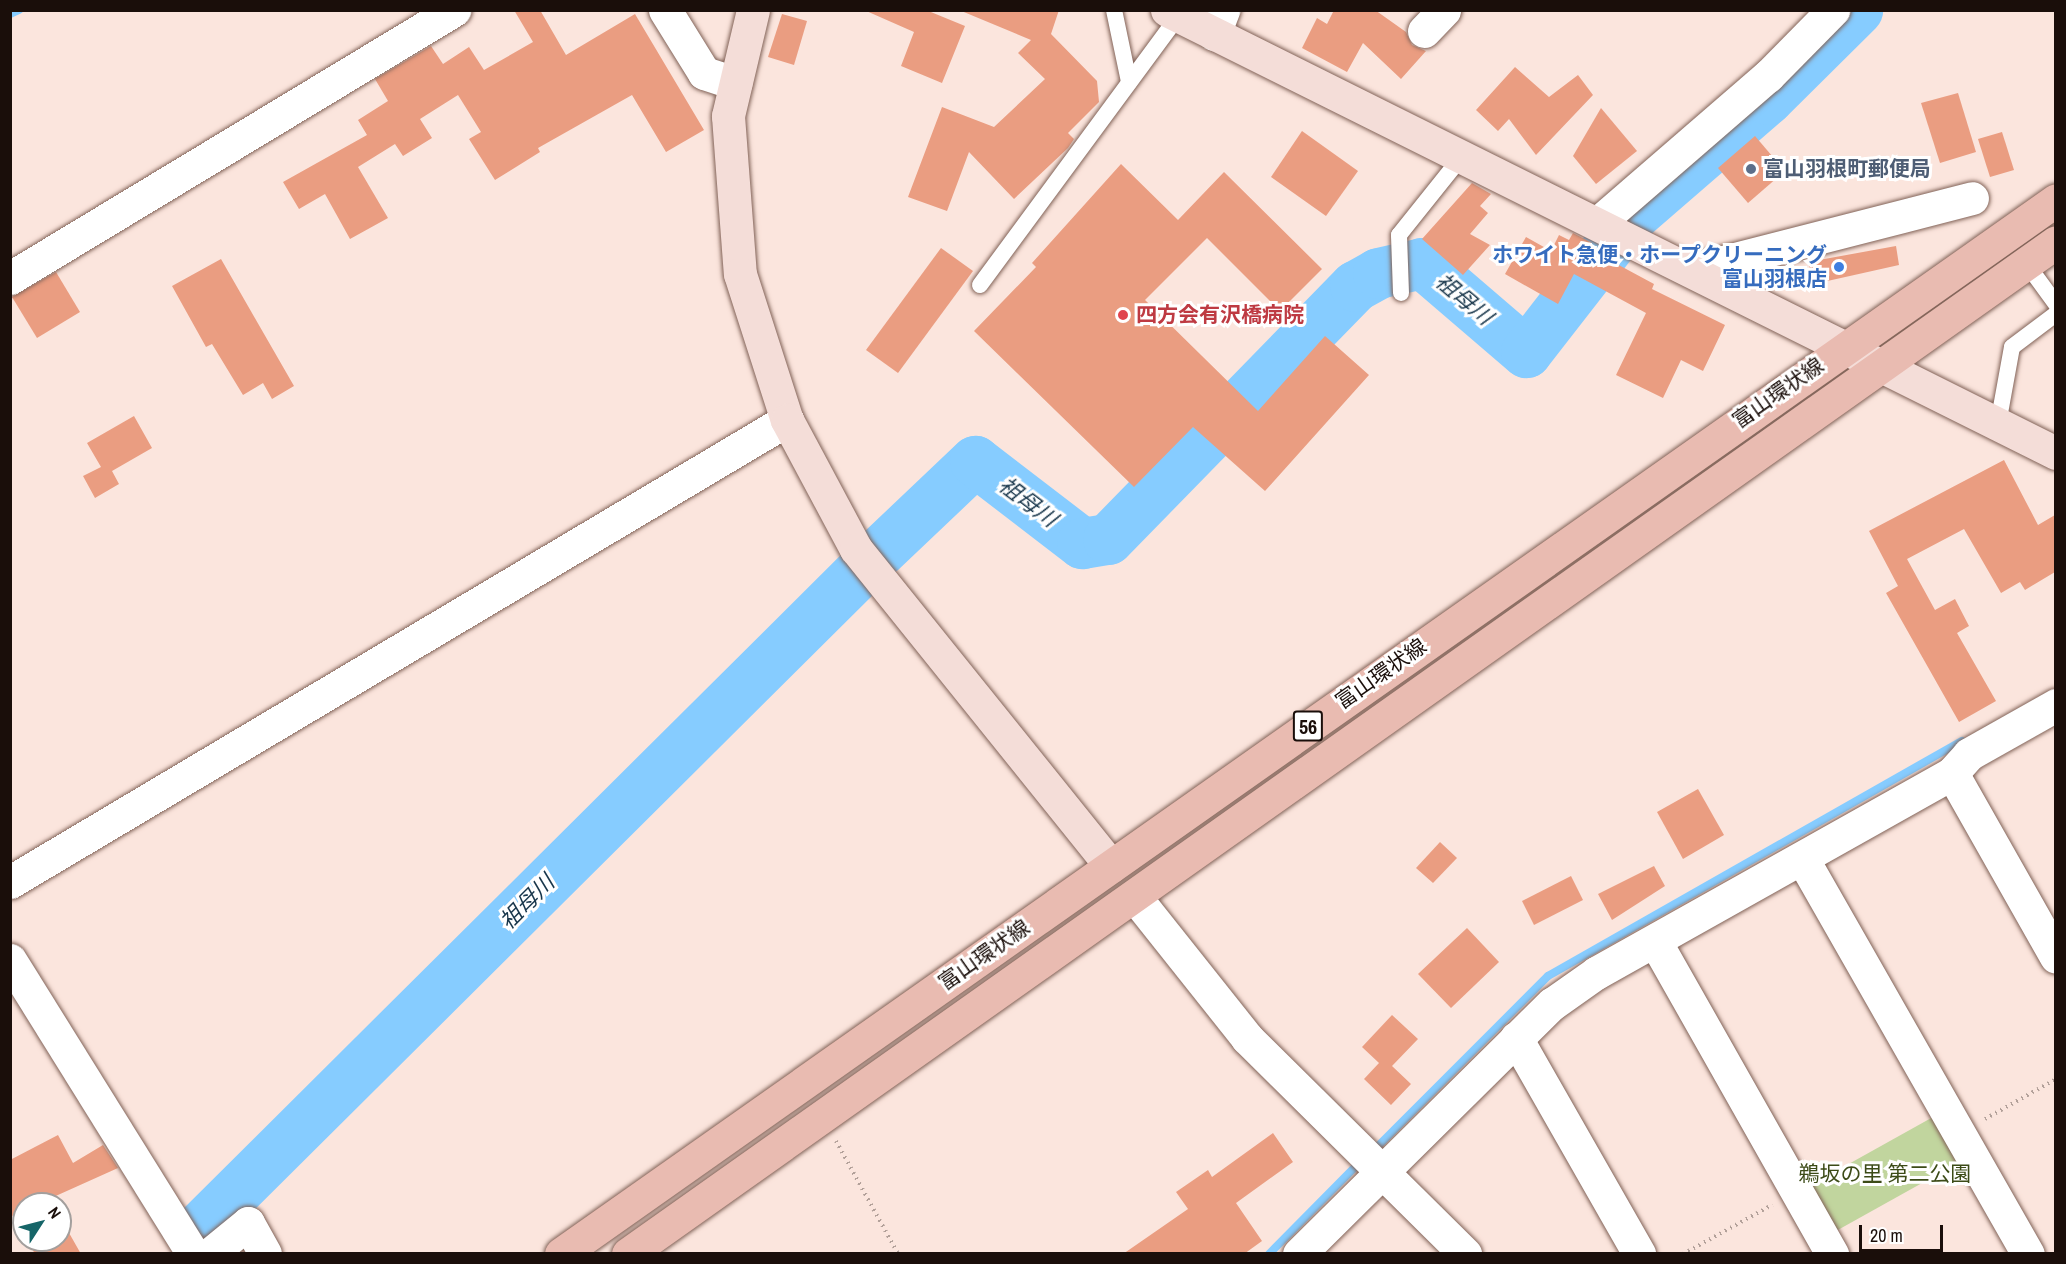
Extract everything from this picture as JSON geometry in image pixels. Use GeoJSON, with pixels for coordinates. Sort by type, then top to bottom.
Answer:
{"type":"FeatureCollection","features":[{"type":"Feature","properties":{"kind":"main road","name":"富山環状線"},"geometry":{"type":"LineString","coordinates":[[561,1254],[1844,346],[2055,200]]}},
{"type":"Feature","properties":{"kind":"main road","name":"富山環状線"},"geometry":{"type":"LineString","coordinates":[[628,1254],[1135,897],[2055,242]]}},
{"type":"Feature","properties":{"kind":"street"},"geometry":{"type":"LineString","coordinates":[[10,278],[453,10]]}},
{"type":"Feature","properties":{"kind":"street"},"geometry":{"type":"LineString","coordinates":[[665,10],[704,73],[735,83]]}},
{"type":"Feature","properties":{"kind":"street"},"geometry":{"type":"LineString","coordinates":[[753,10],[728,116],[740,274],[787,420],[856,549],[1111,866]]}},
{"type":"Feature","properties":{"kind":"street"},"geometry":{"type":"LineString","coordinates":[[1598,223],[1768,76],[1832,11]]}},
{"type":"Feature","properties":{"kind":"street"},"geometry":{"type":"LineString","coordinates":[[1173,13],[1219,22],[1464,154],[2055,453]]}},
{"type":"Feature","properties":{"kind":"street"},"geometry":{"type":"LineString","coordinates":[[1692,270],[1972,198]]}},
{"type":"Feature","properties":{"kind":"street"},"geometry":{"type":"LineString","coordinates":[[10,882],[787,420]]}},
{"type":"Feature","properties":{"kind":"street"},"geometry":{"type":"LineString","coordinates":[[1299,1254],[1516,1038],[1587,979],[1952,773],[1969,754],[2055,705]]}},
{"type":"Feature","properties":{"kind":"street"},"geometry":{"type":"LineString","coordinates":[[1952,773],[2055,957]]}},
{"type":"Feature","properties":{"kind":"street"},"geometry":{"type":"LineString","coordinates":[[1802,858],[2028,1254]]}},
{"type":"Feature","properties":{"kind":"street"},"geometry":{"type":"LineString","coordinates":[[1135,897],[1248,1038],[1465,1254]]}},
{"type":"Feature","properties":{"kind":"street"},"geometry":{"type":"LineString","coordinates":[[1655,940],[1832,1254]]}},
{"type":"Feature","properties":{"kind":"street"},"geometry":{"type":"LineString","coordinates":[[10,960],[193,1254]]}},
{"type":"Feature","properties":{"kind":"street"},"geometry":{"type":"LineString","coordinates":[[1516,1038],[1639,1254]]}},
{"type":"Feature","properties":{"kind":"street"},"geometry":{"type":"LineString","coordinates":[[210,1254],[248,1223],[266,1254]]}},
{"type":"Feature","properties":{"kind":"lane"},"geometry":{"type":"LineString","coordinates":[[1114,10],[1129,82]]}},
{"type":"Feature","properties":{"kind":"lane"},"geometry":{"type":"LineString","coordinates":[[980,285],[1129,82],[1173,13]]}},
{"type":"Feature","properties":{"kind":"lane"},"geometry":{"type":"LineString","coordinates":[[1401,293],[1399,235],[1464,154]]}},
{"type":"Feature","properties":{"kind":"lane"},"geometry":{"type":"LineString","coordinates":[[2026,263],[2055,304]]}},
{"type":"Feature","properties":{"kind":"lane"},"geometry":{"type":"LineString","coordinates":[[1998,424],[2012,347],[2055,315]]}},
{"type":"Feature","properties":{"kind":"path"},"geometry":{"type":"LineString","coordinates":[[1958,1134],[2055,1079]]}},
{"type":"Feature","properties":{"kind":"path"},"geometry":{"type":"LineString","coordinates":[[823,1117],[898,1254]]}},
{"type":"Feature","properties":{"kind":"path"},"geometry":{"type":"LineString","coordinates":[[1683,1254],[1797,1191]]}},
{"type":"Feature","properties":{"kind":"green space","name":"鵜坂の里 第二公園"},"geometry":{"type":"Polygon","coordinates":[[[1933,1117],[1958,1163],[1836,1231],[1811,1185],[1933,1117]]]}},
{"type":"Feature","properties":{"kind":"building"},"geometry":{"type":"Polygon","coordinates":[[[514,10],[540,10],[566,55],[635,14],[704,130],[666,152],[632,95],[538,148],[540,152],[495,180],[469,139],[481,132],[458,95],[420,119],[432,138],[403,156],[395,144],[358,167],[388,218],[350,239],[325,194],[299,209],[283,182],[367,135],[358,120],[388,101],[375,79],[431,46],[443,64],[469,47],[484,70],[533,42],[514,10]]]}},
{"type":"Feature","properties":{"kind":"building"},"geometry":{"type":"Polygon","coordinates":[[[864,10],[926,10],[965,26],[942,83],[901,66],[914,32],[864,10]]]}},
{"type":"Feature","properties":{"kind":"building"},"geometry":{"type":"Polygon","coordinates":[[[959,10],[1059,10],[1051,34],[1097,81],[1099,102],[1068,133],[1074,139],[1068,148],[1014,199],[969,152],[947,211],[908,197],[942,107],[994,127],[1045,79],[1018,53],[1031,40],[959,10]]]}},
{"type":"Feature","properties":{"kind":"building"},"geometry":{"type":"Polygon","coordinates":[[[1334,10],[1375,10],[1406,32],[1412,45],[1426,51],[1401,79],[1363,43],[1347,72],[1302,48],[1317,18],[1327,24],[1334,10]]]}},
{"type":"Feature","properties":{"kind":"building"},"geometry":{"type":"Polygon","coordinates":[[[782,14],[807,21],[794,65],[768,57],[782,14]]]}},
{"type":"Feature","properties":{"kind":"building"},"geometry":{"type":"Polygon","coordinates":[[[1515,67],[1549,97],[1578,75],[1593,95],[1536,155],[1509,119],[1498,131],[1476,110],[1515,67]]]}},
{"type":"Feature","properties":{"kind":"building"},"geometry":{"type":"Polygon","coordinates":[[[1958,93],[1976,152],[1940,163],[1921,103],[1958,93]]]}},
{"type":"Feature","properties":{"kind":"building"},"geometry":{"type":"Polygon","coordinates":[[[1601,108],[1637,151],[1596,184],[1573,156],[1601,108]]]}},
{"type":"Feature","properties":{"kind":"building"},"geometry":{"type":"Polygon","coordinates":[[[1302,131],[1358,171],[1326,216],[1271,177],[1302,131]]]}},
{"type":"Feature","properties":{"kind":"building"},"geometry":{"type":"Polygon","coordinates":[[[2002,132],[2014,170],[1990,177],[1978,139],[2002,132]]]}},
{"type":"Feature","properties":{"kind":"building","name":"富山羽根町郵便局"},"geometry":{"type":"Polygon","coordinates":[[[1755,136],[1785,171],[1748,203],[1718,168],[1755,136]]]}},
{"type":"Feature","properties":{"kind":"building"},"geometry":{"type":"Polygon","coordinates":[[[1121,164],[1178,220],[1224,172],[1322,269],[1280,311],[1207,238],[1145,300],[1258,411],[1325,336],[1369,375],[1265,491],[1193,427],[1134,487],[974,331],[1036,267],[1032,263],[1121,164]]]}},
{"type":"Feature","properties":{"kind":"building"},"geometry":{"type":"Polygon","coordinates":[[[1472,183],[1491,194],[1480,206],[1488,213],[1470,234],[1490,245],[1463,275],[1422,239],[1472,183]]]}},
{"type":"Feature","properties":{"kind":"building"},"geometry":{"type":"Polygon","coordinates":[[[1573,233],[1592,243],[1589,249],[1654,284],[1652,289],[1725,325],[1703,371],[1681,360],[1663,398],[1616,375],[1646,313],[1574,274],[1558,304],[1505,274],[1526,237],[1551,251],[1559,235],[1569,240],[1573,233]]]}},
{"type":"Feature","properties":{"kind":"building","name":"ホワイト急便・ホープクリーニング 富山羽根店"},"geometry":{"type":"Polygon","coordinates":[[[1896,246],[1899,265],[1814,284],[1808,262],[1896,246]]]}},
{"type":"Feature","properties":{"kind":"building"},"geometry":{"type":"Polygon","coordinates":[[[941,248],[973,271],[898,373],[866,350],[941,248]]]}},
{"type":"Feature","properties":{"kind":"building"},"geometry":{"type":"Polygon","coordinates":[[[221,259],[294,386],[272,399],[263,383],[243,395],[212,344],[206,347],[172,286],[221,259]]]}},
{"type":"Feature","properties":{"kind":"building"},"geometry":{"type":"Polygon","coordinates":[[[56,272],[80,312],[37,338],[12,297],[56,272]]]}},
{"type":"Feature","properties":{"kind":"building"},"geometry":{"type":"Polygon","coordinates":[[[134,416],[152,448],[112,471],[119,484],[95,498],[83,476],[101,467],[87,443],[134,416]]]}},
{"type":"Feature","properties":{"kind":"building"},"geometry":{"type":"Polygon","coordinates":[[[2004,460],[2038,525],[2055,515],[2055,572],[2025,590],[2020,582],[2001,593],[1964,529],[1907,559],[1935,610],[1955,599],[1969,626],[1957,633],[1996,701],[1959,722],[1886,593],[1898,586],[1869,531],[2004,460]]]}},
{"type":"Feature","properties":{"kind":"building"},"geometry":{"type":"Polygon","coordinates":[[[1698,789],[1724,835],[1683,859],[1657,812],[1698,789]]]}},
{"type":"Feature","properties":{"kind":"building"},"geometry":{"type":"Polygon","coordinates":[[[1440,842],[1457,858],[1433,883],[1416,868],[1440,842]]]}},
{"type":"Feature","properties":{"kind":"building"},"geometry":{"type":"Polygon","coordinates":[[[1654,866],[1665,886],[1612,920],[1598,894],[1654,866]]]}},
{"type":"Feature","properties":{"kind":"building"},"geometry":{"type":"Polygon","coordinates":[[[1571,876],[1583,900],[1534,925],[1522,901],[1571,876]]]}},
{"type":"Feature","properties":{"kind":"building"},"geometry":{"type":"Polygon","coordinates":[[[1467,928],[1499,962],[1451,1008],[1418,974],[1467,928]]]}},
{"type":"Feature","properties":{"kind":"building"},"geometry":{"type":"Polygon","coordinates":[[[1392,1015],[1418,1039],[1392,1066],[1411,1084],[1391,1105],[1364,1079],[1379,1063],[1362,1047],[1392,1015]]]}},
{"type":"Feature","properties":{"kind":"building"},"geometry":{"type":"Polygon","coordinates":[[[1273,1133],[1293,1162],[1236,1203],[1262,1241],[1244,1254],[1123,1254],[1188,1209],[1176,1192],[1208,1170],[1212,1177],[1273,1133]]]}},
{"type":"Feature","properties":{"kind":"building"},"geometry":{"type":"Polygon","coordinates":[[[58,1135],[73,1163],[103,1145],[118,1168],[65,1192],[12,1192],[12,1215],[10,1212],[10,1160],[58,1135]]]}},
{"type":"Feature","properties":{"kind":"building"},"geometry":{"type":"Polygon","coordinates":[[[72,1238],[81,1254],[35,1254],[34,1252],[72,1252],[72,1238]]]}},
{"type":"Feature","properties":{"kind":"waterway"},"geometry":{"type":"LineString","coordinates":[[10,14],[19,10]]}},
{"type":"Feature","properties":{"kind":"waterway","name":"祖母川"},"geometry":{"type":"LineString","coordinates":[[880,551],[975,461],[1082,543],[1108,539],[1355,286],[1378,273],[1422,263],[1526,352],[1632,216],[1767,99],[1857,10]]}},
{"type":"Feature","properties":{"kind":"waterway","name":"祖母川"},"geometry":{"type":"LineString","coordinates":[[197,1230],[857,574]]}},
{"type":"Feature","properties":{"kind":"waterway"},"geometry":{"type":"LineString","coordinates":[[1372,1152],[1548,976],[1962,741]]}},
{"type":"Feature","properties":{"kind":"waterway"},"geometry":{"type":"LineString","coordinates":[[1269,1254],[1362,1160]]}},
{"type":"Feature","properties":{"kind":"place","name":"富山羽根町郵便局"},"geometry":{"type":"Point","coordinates":[1751,169]}},
{"type":"Feature","properties":{"kind":"place","name":"ホワイト急便・ホープクリーニング 富山羽根店"},"geometry":{"type":"Point","coordinates":[1839,267]}},
{"type":"Feature","properties":{"kind":"place","name":"四方会有沢橋病院"},"geometry":{"type":"Point","coordinates":[1123,315]}}]}
